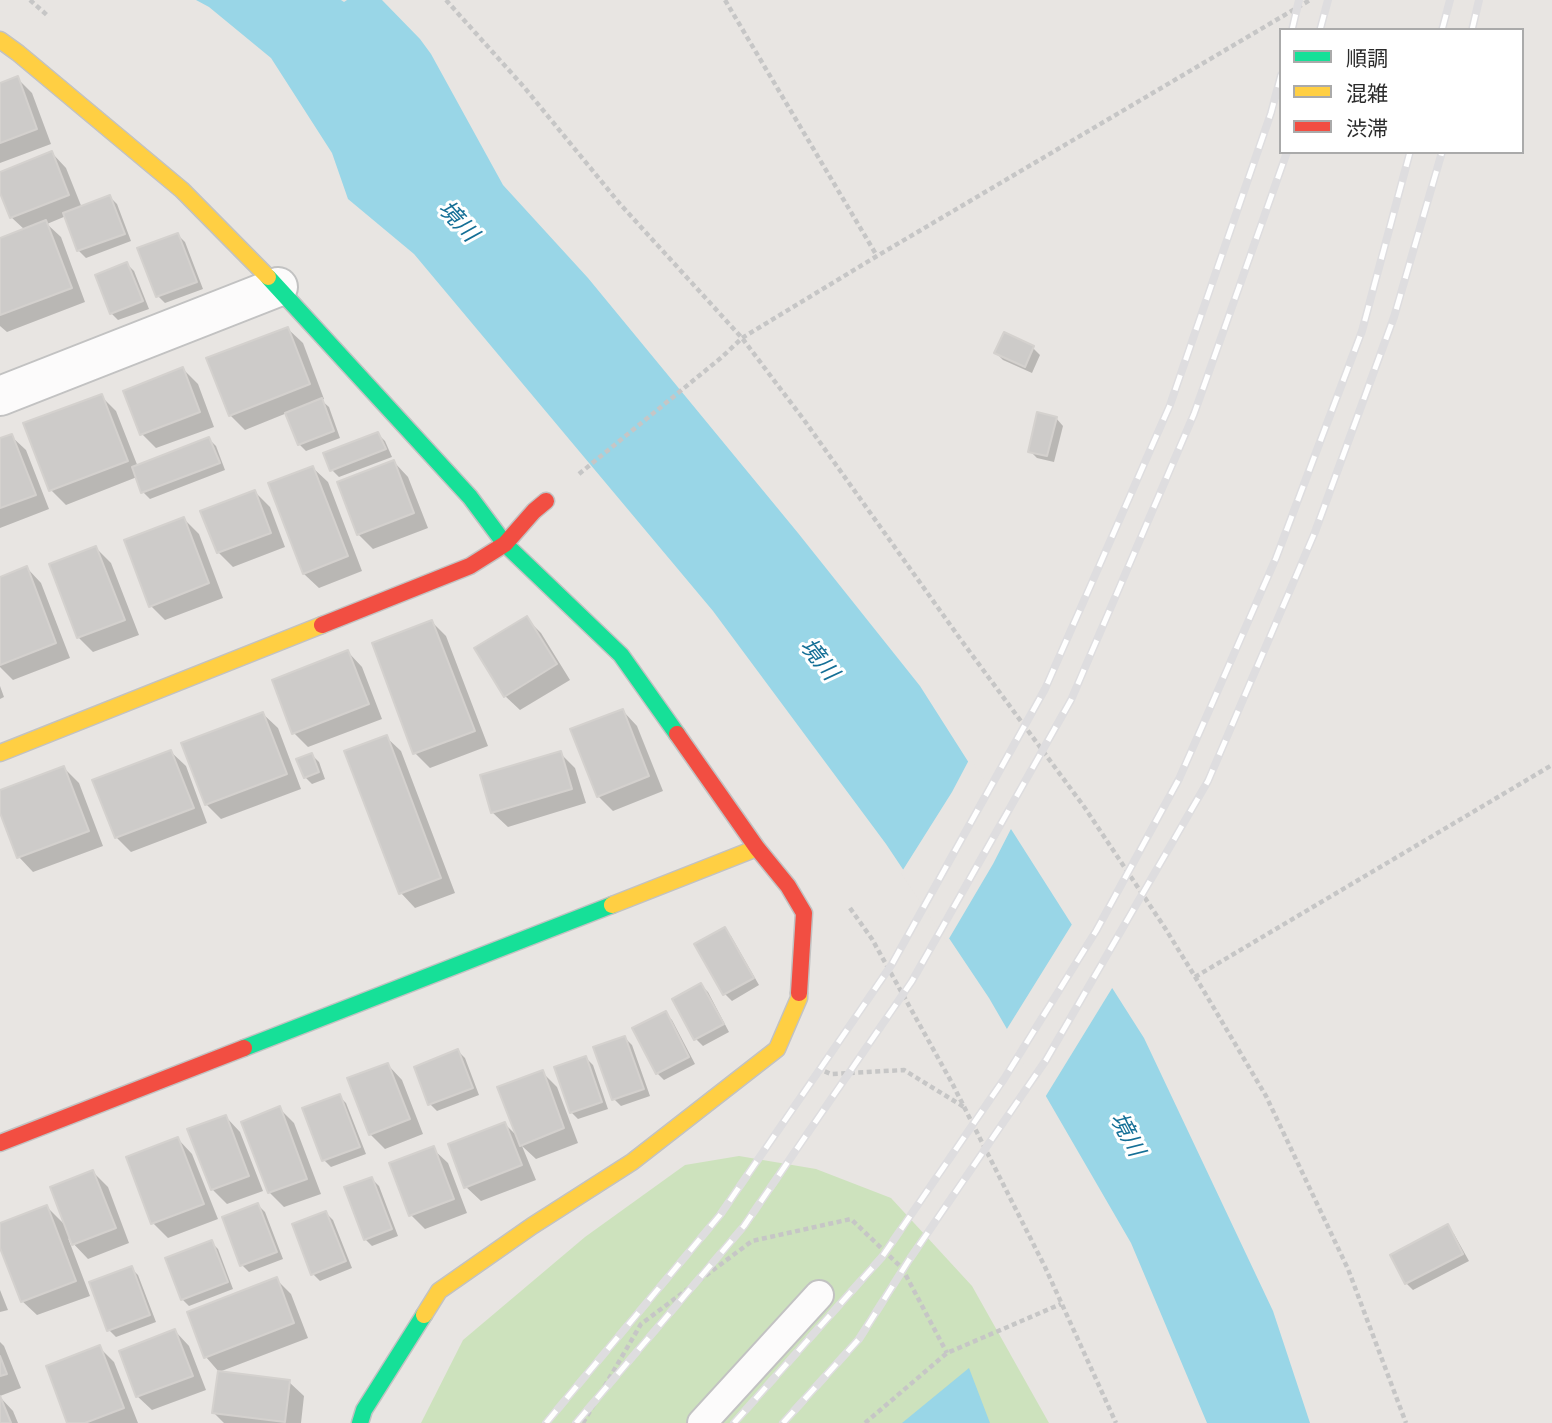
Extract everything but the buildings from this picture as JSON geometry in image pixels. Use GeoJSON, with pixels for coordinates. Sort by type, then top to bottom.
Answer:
{"type":"FeatureCollection","features":[{"type":"Feature","properties":{"kind":"street"},"geometry":{"type":"LineString","coordinates":[[6,51],[182,190],[278,287],[470,497],[505,544],[621,655],[757,848],[788,886],[804,913],[799,998],[777,1049],[632,1163],[532,1226],[439,1291],[364,1410],[360,1423]]}},
{"type":"Feature","properties":{"kind":"street"},"geometry":{"type":"LineString","coordinates":[[0,396],[278,287]]}},
{"type":"Feature","properties":{"kind":"street"},"geometry":{"type":"LineString","coordinates":[[0,752],[470,566],[505,544],[546,501]]}},
{"type":"Feature","properties":{"kind":"street"},"geometry":{"type":"LineString","coordinates":[[0,1143],[757,848]]}},
{"type":"Feature","properties":{"kind":"lane"},"geometry":{"type":"LineString","coordinates":[[702,1423],[818,1295]]}},
{"type":"Feature","properties":{"kind":"path"},"geometry":{"type":"LineString","coordinates":[[446,0],[524,88],[620,204],[742,338],[1085,808],[1165,928],[1266,1096],[1348,1269],[1406,1423]]}},
{"type":"Feature","properties":{"kind":"path"},"geometry":{"type":"LineString","coordinates":[[725,0],[877,256]]}},
{"type":"Feature","properties":{"kind":"path"},"geometry":{"type":"LineString","coordinates":[[546,501],[742,338],[1310,0]]}},
{"type":"Feature","properties":{"kind":"path"},"geometry":{"type":"LineString","coordinates":[[1195,977],[1552,765]]}},
{"type":"Feature","properties":{"kind":"path"},"geometry":{"type":"LineString","coordinates":[[777,1049],[831,1074],[904,1070],[964,1108]]}},
{"type":"Feature","properties":{"kind":"path"},"geometry":{"type":"LineString","coordinates":[[865,1423],[947,1353],[1061,1304]]}},
{"type":"Feature","properties":{"kind":"green space"},"geometry":{"type":"Polygon","coordinates":[[[739,1156],[816,1169],[891,1198],[972,1286],[1049,1423],[421,1423],[463,1340],[585,1237],[685,1165],[739,1156]]]}},
{"type":"Feature","properties":{"kind":"water","name":"境川"},"geometry":{"type":"Polygon","coordinates":[[[196,0],[382,0],[420,39],[431,54],[503,185],[588,278],[920,686],[1144,1038],[1273,1311],[1310,1423],[1207,1423],[1131,1243],[989,998],[886,844],[713,611],[414,254],[348,199],[332,153],[271,58],[209,7],[196,0]]]}},
{"type":"Feature","properties":{"kind":"water"},"geometry":{"type":"Polygon","coordinates":[[[969,1368],[990,1423],[902,1423],[969,1368]]]}},
{"type":"Feature","properties":{"kind":"pier"},"geometry":{"type":"Polygon","coordinates":[[[970,758],[1013,825],[947,942],[901,873],[970,758]]]}},
{"type":"Feature","properties":{"kind":"pier"},"geometry":{"type":"Polygon","coordinates":[[[1074,921],[1114,985],[1044,1099],[1005,1032],[1074,921]]]}},
{"type":"Feature","properties":{"kind":"railway"},"geometry":{"type":"LineString","coordinates":[[1292,28],[1299,0]]}},
{"type":"Feature","properties":{"kind":"railway"},"geometry":{"type":"LineString","coordinates":[[1321,28],[1328,0]]}},
{"type":"Feature","properties":{"kind":"railway"},"geometry":{"type":"LineString","coordinates":[[1443,28],[1450,0]]}},
{"type":"Feature","properties":{"kind":"railway"},"geometry":{"type":"LineString","coordinates":[[1472,28],[1479,0]]}},
{"type":"Feature","properties":{"kind":"railway"},"geometry":{"type":"LineString","coordinates":[[546,1423],[720,1215],[892,964],[1045,689],[1170,405],[1271,113],[1279,83]]}},
{"type":"Feature","properties":{"kind":"railway"},"geometry":{"type":"LineString","coordinates":[[576,1423],[744,1226],[912,981],[1071,700],[1194,414],[1286,154]]}},
{"type":"Feature","properties":{"kind":"railway"},"geometry":{"type":"LineString","coordinates":[[734,1423],[882,1257],[1004,1079],[1096,931],[1179,779],[1276,558],[1362,331],[1409,154]]}},
{"type":"Feature","properties":{"kind":"railway"},"geometry":{"type":"LineString","coordinates":[[783,1423],[859,1339],[909,1260],[1046,1060],[1208,781],[1315,532],[1394,317],[1441,154]]}},
{"type":"Feature","properties":{"kind":"traffic: fast"},"geometry":{"type":"LineString","coordinates":[[268,277],[470,497],[505,544],[621,655],[677,734]]}},
{"type":"Feature","properties":{"kind":"traffic: fast"},"geometry":{"type":"LineString","coordinates":[[244,1048],[612,905]]}},
{"type":"Feature","properties":{"kind":"traffic: fast"},"geometry":{"type":"LineString","coordinates":[[360,1423],[364,1410],[424,1315]]}},
{"type":"Feature","properties":{"kind":"traffic: slow"},"geometry":{"type":"LineString","coordinates":[[0,40],[182,190],[268,277]]}},
{"type":"Feature","properties":{"kind":"traffic: slow"},"geometry":{"type":"LineString","coordinates":[[0,753],[322,625]]}},
{"type":"Feature","properties":{"kind":"traffic: slow"},"geometry":{"type":"LineString","coordinates":[[612,905],[757,848]]}},
{"type":"Feature","properties":{"kind":"traffic: slow"},"geometry":{"type":"LineString","coordinates":[[424,1315],[439,1291],[532,1226],[632,1162],[777,1049],[799,993]]}},
{"type":"Feature","properties":{"kind":"traffic: jam"},"geometry":{"type":"LineString","coordinates":[[322,625],[470,566],[505,544],[546,501]]}},
{"type":"Feature","properties":{"kind":"traffic: jam"},"geometry":{"type":"LineString","coordinates":[[677,734],[757,848],[788,886],[804,913],[799,993]]}},
{"type":"Feature","properties":{"kind":"traffic: jam"},"geometry":{"type":"LineString","coordinates":[[0,1143],[244,1048]]}}]}
